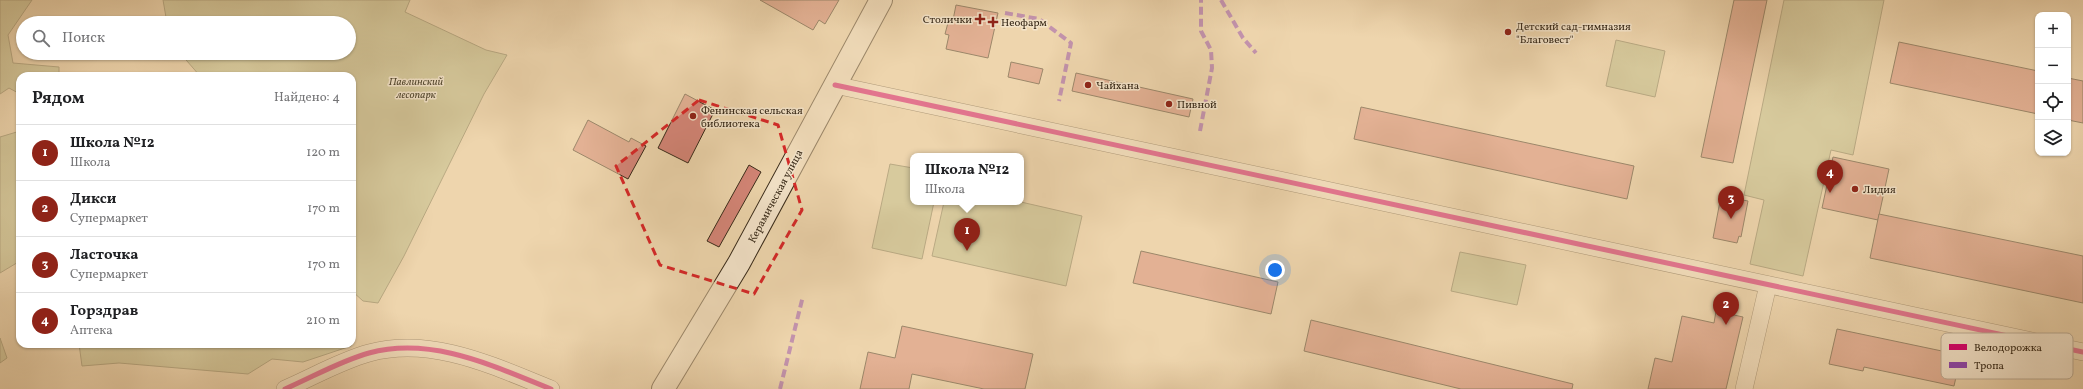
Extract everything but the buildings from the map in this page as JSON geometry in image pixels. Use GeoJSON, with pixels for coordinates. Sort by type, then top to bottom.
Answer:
{"type":"FeatureCollection","features":[{"type":"Feature","properties":{"kind":"main road","name":"Керамическая улица"},"geometry":{"type":"LineString","coordinates":[[663,389],[739,263],[881,0]]}},
{"type":"Feature","properties":{"kind":"street"},"geometry":{"type":"LineString","coordinates":[[835,86],[1994,333]]}},
{"type":"Feature","properties":{"kind":"street"},"geometry":{"type":"LineString","coordinates":[[1744,389],[1768,285]]}},
{"type":"Feature","properties":{"kind":"street"},"geometry":{"type":"LineString","coordinates":[[285,389],[369,353],[402,348],[441,350],[480,360],[551,389]]}},
{"type":"Feature","properties":{"kind":"street"},"geometry":{"type":"LineString","coordinates":[[2073,350],[2083,352]]}},
{"type":"Feature","properties":{"kind":"highlighted area"},"geometry":{"type":"Polygon","coordinates":[[[699,100],[778,125],[802,210],[754,294],[660,265],[616,166],[699,100]]]}},
{"type":"Feature","properties":{"kind":"green space"},"geometry":{"type":"Polygon","coordinates":[[[0,0],[32,0],[21,16],[16,16],[16,23],[8,35],[13,63],[59,67],[59,72],[16,72],[16,92],[9,88],[0,94],[0,0]]]}},
{"type":"Feature","properties":{"kind":"green space","name":"Павлинский лесопарк"},"geometry":{"type":"Polygon","coordinates":[[[163,0],[410,0],[405,12],[486,50],[507,55],[484,94],[404,256],[378,303],[363,301],[356,295],[356,72],[197,72],[186,60],[356,60],[356,16],[166,16],[163,0]]]}},
{"type":"Feature","properties":{"kind":"green space"},"geometry":{"type":"Polygon","coordinates":[[[1784,0],[1884,0],[1853,155],[1831,150],[1803,276],[1750,264],[1764,200],[1744,195],[1784,0]]]}},
{"type":"Feature","properties":{"kind":"green space"},"geometry":{"type":"Polygon","coordinates":[[[1616,40],[1665,51],[1655,97],[1606,86],[1616,40]]]}},
{"type":"Feature","properties":{"kind":"green space"},"geometry":{"type":"Polygon","coordinates":[[[16,132],[16,263],[0,273],[0,137],[16,132]]]}},
{"type":"Feature","properties":{"kind":"green space"},"geometry":{"type":"Polygon","coordinates":[[[890,164],[910,167],[910,205],[933,205],[922,259],[872,248],[890,164]]]}},
{"type":"Feature","properties":{"kind":"green space"},"geometry":{"type":"Polygon","coordinates":[[[1024,203],[1082,216],[1066,286],[932,256],[943,205],[1024,205],[1024,203]]]}},
{"type":"Feature","properties":{"kind":"green space"},"geometry":{"type":"Polygon","coordinates":[[[1460,252],[1526,265],[1517,305],[1451,291],[1460,252]]]}},
{"type":"Feature","properties":{"kind":"green space"},"geometry":{"type":"Polygon","coordinates":[[[0,338],[7,358],[0,363],[0,338]]]}},
{"type":"Feature","properties":{"kind":"green space"},"geometry":{"type":"Polygon","coordinates":[[[80,348],[345,348],[303,362],[272,359],[248,374],[119,363],[82,366],[80,348]]]}},
{"type":"Feature","properties":{"kind":"marked path"},"geometry":{"type":"LineString","coordinates":[[1200,131],[1212,68],[1211,50],[1201,31],[1201,0]]}},
{"type":"Feature","properties":{"kind":"marked path"},"geometry":{"type":"LineString","coordinates":[[1221,0],[1243,38],[1256,53]]}},
{"type":"Feature","properties":{"kind":"marked path"},"geometry":{"type":"LineString","coordinates":[[1005,13],[1039,19],[1071,43],[1059,101]]}},
{"type":"Feature","properties":{"kind":"marked path"},"geometry":{"type":"LineString","coordinates":[[780,389],[803,296]]}},
{"type":"Feature","properties":{"kind":"cycle path"},"geometry":{"type":"LineString","coordinates":[[835,85],[1994,333]]}},
{"type":"Feature","properties":{"kind":"cycle path"},"geometry":{"type":"LineString","coordinates":[[285,389],[358,356],[393,349],[416,348],[462,356],[507,371],[551,389]]}},
{"type":"Feature","properties":{"kind":"cycle path"},"geometry":{"type":"LineString","coordinates":[[2073,350],[2083,352]]}},
{"type":"Feature","properties":{"kind":"place","name":"Столички"},"geometry":{"type":"Point","coordinates":[980,19]}},
{"type":"Feature","properties":{"kind":"place","name":"Неофарм"},"geometry":{"type":"Point","coordinates":[993,22]}},
{"type":"Feature","properties":{"kind":"place","name":"Детский сад-гимназия \"Благовест\""},"geometry":{"type":"Point","coordinates":[1508,32]}},
{"type":"Feature","properties":{"kind":"place","name":"Чайхана"},"geometry":{"type":"Point","coordinates":[1088,85]}},
{"type":"Feature","properties":{"kind":"place","name":"Пивной"},"geometry":{"type":"Point","coordinates":[1169,104]}},
{"type":"Feature","properties":{"kind":"place","name":"Фенинская сельская библиотека"},"geometry":{"type":"Point","coordinates":[693,116]}},
{"type":"Feature","properties":{"kind":"place","name":"Лидия"},"geometry":{"type":"Point","coordinates":[1855,189]}},
{"type":"Feature","properties":{"kind":"place","name":"Горздрав"},"geometry":{"type":"Point","coordinates":[1830,193]}},
{"type":"Feature","properties":{"kind":"place","name":"Ласточка"},"geometry":{"type":"Point","coordinates":[1731,219]}},
{"type":"Feature","properties":{"kind":"place","name":"Школа №12"},"geometry":{"type":"Point","coordinates":[967,251]}},
{"type":"Feature","properties":{"kind":"place","name":"Дикси"},"geometry":{"type":"Point","coordinates":[1726,325]}}]}
